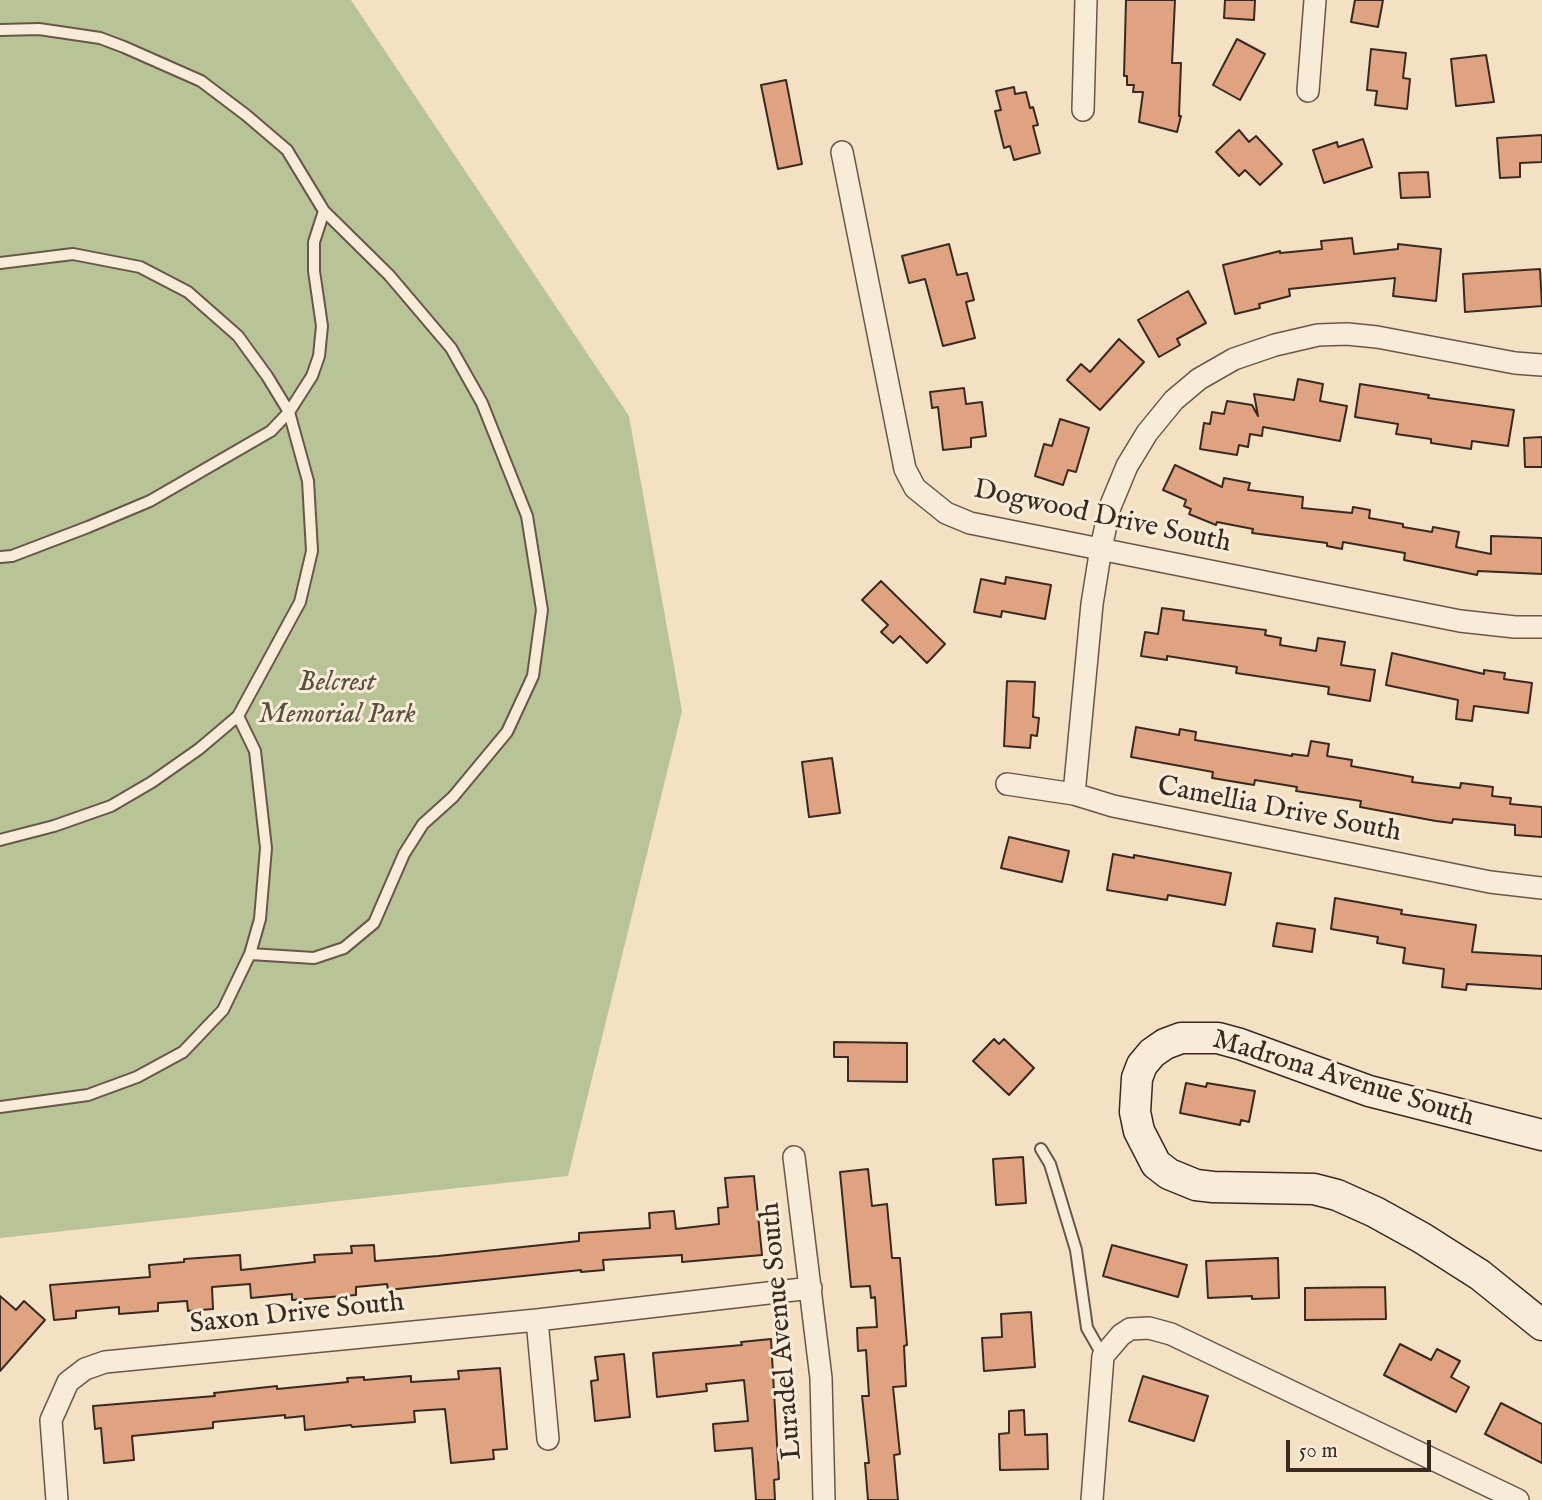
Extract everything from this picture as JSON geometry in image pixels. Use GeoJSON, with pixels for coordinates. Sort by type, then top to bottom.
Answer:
{"type":"FeatureCollection","features":[{"type":"Feature","properties":{"kind":"main road","name":"Madrona Avenue South"},"geometry":{"type":"LineString","coordinates":[[1542,1135],[1369,1091],[1218,1038],[1181,1038],[1166,1044],[1152,1053],[1142,1065],[1137,1078],[1135,1112],[1139,1131],[1156,1164],[1169,1174],[1196,1185],[1314,1189],[1337,1195],[1422,1238],[1480,1275],[1542,1325]]}},
{"type":"Feature","properties":{"kind":"street"},"geometry":{"type":"LineString","coordinates":[[1083,110],[1086,0]]}},
{"type":"Feature","properties":{"kind":"street"},"geometry":{"type":"LineString","coordinates":[[1308,91],[1315,0]]}},
{"type":"Feature","properties":{"kind":"street","name":"Dogwood Drive South"},"geometry":{"type":"LineString","coordinates":[[842,152],[905,469],[915,488],[946,513],[971,523],[1460,621],[1542,627]]}},
{"type":"Feature","properties":{"kind":"street"},"geometry":{"type":"LineString","coordinates":[[1074,794],[1093,604],[1110,507],[1127,466],[1147,433],[1174,400],[1199,379],[1234,359],[1275,345],[1318,335],[1377,337],[1515,363],[1542,365]]}},
{"type":"Feature","properties":{"kind":"street","name":"Camellia Drive South"},"geometry":{"type":"LineString","coordinates":[[1007,784],[1074,794],[1113,806],[1490,881],[1542,888]]}},
{"type":"Feature","properties":{"kind":"street","name":"Luradel Avenue South"},"geometry":{"type":"LineString","coordinates":[[794,1157],[821,1378],[824,1500]]}},
{"type":"Feature","properties":{"kind":"street","name":"Saxon Drive South"},"geometry":{"type":"LineString","coordinates":[[57,1500],[51,1420],[68,1382],[85,1369],[105,1362],[537,1320],[811,1288]]}},
{"type":"Feature","properties":{"kind":"street"},"geometry":{"type":"LineString","coordinates":[[537,1320],[548,1439]]}},
{"type":"Feature","properties":{"kind":"street"},"geometry":{"type":"LineString","coordinates":[[1092,1500],[1103,1356],[1113,1342],[1130,1329],[1149,1328],[1171,1334],[1518,1500]]}},
{"type":"Feature","properties":{"kind":"lane"},"geometry":{"type":"LineString","coordinates":[[0,30],[39,29],[100,38],[201,81],[287,150],[324,211],[389,275],[451,348],[482,403],[527,516],[542,610],[533,676],[507,732],[453,797],[423,824],[404,854],[374,923],[344,948],[314,958],[250,954]]}},
{"type":"Feature","properties":{"kind":"lane"},"geometry":{"type":"LineString","coordinates":[[0,557],[12,556],[150,501],[271,431],[289,412],[312,376],[319,356],[322,326],[314,271],[314,242],[324,211]]}},
{"type":"Feature","properties":{"kind":"lane"},"geometry":{"type":"LineString","coordinates":[[0,263],[73,254],[140,267],[188,292],[238,336],[289,412],[308,481],[312,551],[300,602],[238,716],[199,749],[111,806],[54,826],[0,840]]}},
{"type":"Feature","properties":{"kind":"lane"},"geometry":{"type":"LineString","coordinates":[[0,1107],[88,1095],[137,1077],[183,1052],[223,1010],[250,954],[260,919],[266,848],[255,751],[238,716]]}},
{"type":"Feature","properties":{"kind":"lane"},"geometry":{"type":"LineString","coordinates":[[1041,1149],[1050,1164],[1076,1250],[1087,1328],[1103,1356]]}},
{"type":"Feature","properties":{"kind":"green space","name":"Belcrest Memorial Park"},"geometry":{"type":"Polygon","coordinates":[[[0,0],[351,0],[629,416],[682,711],[568,1176],[0,1238],[0,0]]]}},
{"type":"Feature","properties":{"kind":"building"},"geometry":{"type":"Polygon","coordinates":[[[1126,0],[1175,0],[1172,63],[1181,63],[1181,116],[1177,132],[1139,122],[1143,92],[1133,92],[1134,85],[1127,85],[1127,76],[1124,76],[1126,0]]]}},
{"type":"Feature","properties":{"kind":"building"},"geometry":{"type":"Polygon","coordinates":[[[1225,0],[1255,0],[1254,20],[1224,18],[1225,0]]]}},
{"type":"Feature","properties":{"kind":"building"},"geometry":{"type":"Polygon","coordinates":[[[1355,0],[1383,0],[1378,27],[1351,22],[1355,0]]]}},
{"type":"Feature","properties":{"kind":"building"},"geometry":{"type":"Polygon","coordinates":[[[1237,39],[1265,54],[1240,100],[1213,85],[1237,39]]]}},
{"type":"Feature","properties":{"kind":"building"},"geometry":{"type":"Polygon","coordinates":[[[1371,49],[1406,53],[1403,78],[1410,79],[1407,109],[1375,105],[1377,91],[1367,90],[1371,49]]]}},
{"type":"Feature","properties":{"kind":"building"},"geometry":{"type":"Polygon","coordinates":[[[1486,55],[1494,102],[1456,106],[1451,59],[1486,55]]]}},
{"type":"Feature","properties":{"kind":"building"},"geometry":{"type":"Polygon","coordinates":[[[786,80],[802,164],[778,169],[761,85],[786,80]]]}},
{"type":"Feature","properties":{"kind":"building"},"geometry":{"type":"Polygon","coordinates":[[[1014,87],[1015,94],[1026,92],[1030,108],[1033,107],[1038,125],[1033,126],[1040,153],[1014,160],[1010,146],[1004,148],[995,111],[1001,110],[996,91],[1014,87]]]}},
{"type":"Feature","properties":{"kind":"building"},"geometry":{"type":"Polygon","coordinates":[[[1239,130],[1249,142],[1256,136],[1282,164],[1260,185],[1245,170],[1239,176],[1216,152],[1239,130]]]}},
{"type":"Feature","properties":{"kind":"building"},"geometry":{"type":"Polygon","coordinates":[[[1542,135],[1542,162],[1520,163],[1520,177],[1500,178],[1497,138],[1542,135]]]}},
{"type":"Feature","properties":{"kind":"building"},"geometry":{"type":"Polygon","coordinates":[[[1363,139],[1372,167],[1324,183],[1313,150],[1337,142],[1338,147],[1363,139]]]}},
{"type":"Feature","properties":{"kind":"building"},"geometry":{"type":"Polygon","coordinates":[[[1428,172],[1430,197],[1401,198],[1399,173],[1428,172]]]}},
{"type":"Feature","properties":{"kind":"building"},"geometry":{"type":"Polygon","coordinates":[[[1352,238],[1354,254],[1398,249],[1398,244],[1441,249],[1436,301],[1393,296],[1395,278],[1289,289],[1290,296],[1235,314],[1223,265],[1280,251],[1322,249],[1321,241],[1352,238]]]}},
{"type":"Feature","properties":{"kind":"building"},"geometry":{"type":"Polygon","coordinates":[[[949,244],[957,275],[967,273],[974,300],[966,302],[975,338],[943,346],[925,279],[909,283],[902,256],[949,244]]]}},
{"type":"Feature","properties":{"kind":"building"},"geometry":{"type":"Polygon","coordinates":[[[1540,269],[1542,306],[1465,312],[1463,274],[1540,269]]]}},
{"type":"Feature","properties":{"kind":"building"},"geometry":{"type":"Polygon","coordinates":[[[1188,291],[1206,323],[1177,339],[1180,345],[1159,357],[1138,320],[1188,291]]]}},
{"type":"Feature","properties":{"kind":"building"},"geometry":{"type":"Polygon","coordinates":[[[1119,339],[1144,362],[1100,410],[1067,380],[1081,364],[1090,372],[1119,339]]]}},
{"type":"Feature","properties":{"kind":"building"},"geometry":{"type":"Polygon","coordinates":[[[1298,379],[1323,384],[1320,401],[1347,406],[1340,441],[1263,427],[1262,436],[1250,434],[1248,447],[1239,445],[1237,455],[1200,449],[1204,423],[1210,424],[1212,412],[1224,414],[1227,401],[1252,405],[1258,416],[1254,394],[1294,400],[1298,379]]]}},
{"type":"Feature","properties":{"kind":"building"},"geometry":{"type":"Polygon","coordinates":[[[1360,384],[1429,395],[1428,398],[1514,410],[1508,446],[1472,441],[1471,449],[1431,443],[1431,439],[1396,434],[1398,424],[1355,417],[1360,384]]]}},
{"type":"Feature","properties":{"kind":"building"},"geometry":{"type":"Polygon","coordinates":[[[964,388],[966,404],[982,402],[986,436],[971,438],[971,447],[943,450],[938,407],[932,408],[930,392],[964,388]]]}},
{"type":"Feature","properties":{"kind":"building"},"geometry":{"type":"Polygon","coordinates":[[[1060,419],[1089,428],[1076,472],[1068,470],[1063,485],[1035,476],[1044,444],[1052,446],[1060,419]]]}},
{"type":"Feature","properties":{"kind":"building"},"geometry":{"type":"Polygon","coordinates":[[[1542,437],[1542,467],[1525,467],[1524,438],[1542,437]]]}},
{"type":"Feature","properties":{"kind":"building"},"geometry":{"type":"Polygon","coordinates":[[[1175,465],[1222,487],[1224,478],[1250,483],[1248,490],[1303,497],[1302,508],[1352,513],[1353,507],[1370,510],[1369,518],[1403,524],[1403,527],[1432,532],[1433,527],[1459,532],[1456,547],[1491,554],[1491,536],[1542,538],[1542,574],[1478,571],[1477,575],[1404,560],[1405,553],[1343,542],[1342,549],[1327,546],[1327,543],[1252,533],[1253,529],[1217,522],[1216,525],[1189,514],[1191,509],[1184,506],[1186,500],[1163,490],[1175,465]]]}},
{"type":"Feature","properties":{"kind":"building"},"geometry":{"type":"Polygon","coordinates":[[[1006,577],[1051,585],[1045,619],[1002,611],[1001,617],[974,612],[981,579],[1005,584],[1006,577]]]}},
{"type":"Feature","properties":{"kind":"building"},"geometry":{"type":"Polygon","coordinates":[[[881,581],[945,644],[927,663],[900,636],[893,643],[881,632],[888,625],[862,600],[881,581]]]}},
{"type":"Feature","properties":{"kind":"building"},"geometry":{"type":"Polygon","coordinates":[[[1162,608],[1184,611],[1183,620],[1266,630],[1265,635],[1281,638],[1280,645],[1316,651],[1318,638],[1345,642],[1341,665],[1375,670],[1370,701],[1328,694],[1329,687],[1236,673],[1237,667],[1167,656],[1167,660],[1141,656],[1145,632],[1158,634],[1162,608]]]}},
{"type":"Feature","properties":{"kind":"building"},"geometry":{"type":"Polygon","coordinates":[[[1392,653],[1484,674],[1484,670],[1505,673],[1504,679],[1532,683],[1528,713],[1474,706],[1472,721],[1456,719],[1458,700],[1386,685],[1392,653]]]}},
{"type":"Feature","properties":{"kind":"building"},"geometry":{"type":"Polygon","coordinates":[[[1007,681],[1035,682],[1033,717],[1039,718],[1037,736],[1031,735],[1030,748],[1004,746],[1007,681]]]}},
{"type":"Feature","properties":{"kind":"building"},"geometry":{"type":"Polygon","coordinates":[[[1136,727],[1179,735],[1180,729],[1196,732],[1195,740],[1292,756],[1308,756],[1311,741],[1329,744],[1327,756],[1352,760],[1351,766],[1413,777],[1412,782],[1460,788],[1461,783],[1493,787],[1492,796],[1511,798],[1510,804],[1542,807],[1542,837],[1515,835],[1515,825],[1453,819],[1452,823],[1436,821],[1360,807],[1361,801],[1296,791],[1297,787],[1255,780],[1254,785],[1212,778],[1213,772],[1131,757],[1136,727]]]}},
{"type":"Feature","properties":{"kind":"building"},"geometry":{"type":"Polygon","coordinates":[[[832,758],[840,813],[809,817],[802,762],[832,758]]]}},
{"type":"Feature","properties":{"kind":"building"},"geometry":{"type":"Polygon","coordinates":[[[1009,837],[1069,851],[1062,882],[1001,868],[1009,837]]]}},
{"type":"Feature","properties":{"kind":"building"},"geometry":{"type":"Polygon","coordinates":[[[1113,854],[1134,858],[1134,855],[1231,873],[1225,905],[1168,895],[1167,900],[1107,890],[1113,854]]]}},
{"type":"Feature","properties":{"kind":"building"},"geometry":{"type":"Polygon","coordinates":[[[1335,898],[1402,910],[1401,914],[1476,925],[1472,952],[1542,956],[1542,989],[1467,984],[1466,990],[1442,987],[1444,969],[1403,963],[1405,948],[1377,943],[1378,937],[1331,929],[1335,898]]]}},
{"type":"Feature","properties":{"kind":"building"},"geometry":{"type":"Polygon","coordinates":[[[1277,923],[1315,929],[1312,952],[1273,946],[1277,923]]]}},
{"type":"Feature","properties":{"kind":"building"},"geometry":{"type":"Polygon","coordinates":[[[994,1039],[999,1044],[1004,1039],[1034,1068],[1009,1095],[973,1061],[994,1039]]]}},
{"type":"Feature","properties":{"kind":"building"},"geometry":{"type":"Polygon","coordinates":[[[834,1042],[907,1043],[907,1082],[848,1081],[848,1057],[834,1057],[834,1042]]]}},
{"type":"Feature","properties":{"kind":"building"},"geometry":{"type":"Polygon","coordinates":[[[1186,1083],[1206,1087],[1207,1083],[1255,1091],[1249,1122],[1241,1120],[1240,1125],[1180,1113],[1186,1083]]]}},
{"type":"Feature","properties":{"kind":"building"},"geometry":{"type":"Polygon","coordinates":[[[1023,1157],[1026,1203],[996,1205],[993,1159],[1023,1157]]]}},
{"type":"Feature","properties":{"kind":"building"},"geometry":{"type":"Polygon","coordinates":[[[868,1169],[872,1206],[887,1204],[892,1258],[900,1258],[907,1345],[904,1346],[906,1386],[893,1387],[900,1454],[894,1455],[898,1500],[868,1500],[865,1463],[869,1463],[862,1396],[869,1396],[866,1350],[858,1351],[857,1328],[877,1327],[875,1297],[871,1298],[870,1286],[851,1287],[840,1172],[868,1169]]]}},
{"type":"Feature","properties":{"kind":"building"},"geometry":{"type":"Polygon","coordinates":[[[754,1176],[762,1255],[682,1262],[682,1255],[603,1260],[604,1270],[581,1270],[388,1290],[387,1284],[356,1287],[356,1295],[292,1300],[292,1294],[251,1298],[250,1284],[212,1287],[213,1309],[188,1311],[187,1301],[158,1303],[158,1311],[119,1314],[119,1307],[76,1311],[76,1318],[54,1320],[50,1285],[150,1277],[149,1265],[184,1262],[184,1259],[240,1255],[241,1270],[315,1262],[314,1255],[352,1253],[351,1246],[374,1245],[375,1261],[438,1256],[579,1241],[579,1233],[650,1228],[649,1213],[674,1211],[676,1229],[719,1224],[718,1208],[728,1207],[725,1178],[754,1176]]]}},
{"type":"Feature","properties":{"kind":"building"},"geometry":{"type":"Polygon","coordinates":[[[1112,1245],[1187,1265],[1178,1297],[1103,1276],[1112,1245]]]}},
{"type":"Feature","properties":{"kind":"building"},"geometry":{"type":"Polygon","coordinates":[[[1278,1258],[1279,1298],[1208,1298],[1206,1261],[1278,1258]]]}},
{"type":"Feature","properties":{"kind":"building"},"geometry":{"type":"Polygon","coordinates":[[[1385,1287],[1386,1319],[1305,1320],[1305,1288],[1385,1287]]]}},
{"type":"Feature","properties":{"kind":"building"},"geometry":{"type":"Polygon","coordinates":[[[0,1296],[16,1310],[24,1301],[45,1320],[0,1371],[0,1296]]]}},
{"type":"Feature","properties":{"kind":"building"},"geometry":{"type":"Polygon","coordinates":[[[1031,1312],[1035,1367],[984,1371],[982,1338],[1002,1337],[1001,1314],[1031,1312]]]}},
{"type":"Feature","properties":{"kind":"building"},"geometry":{"type":"Polygon","coordinates":[[[771,1339],[779,1479],[774,1480],[775,1500],[756,1500],[752,1448],[715,1451],[713,1424],[748,1421],[744,1380],[706,1384],[707,1391],[657,1397],[653,1353],[742,1345],[741,1342],[771,1339]]]}},
{"type":"Feature","properties":{"kind":"building"},"geometry":{"type":"Polygon","coordinates":[[[1400,1344],[1431,1360],[1437,1349],[1460,1361],[1451,1377],[1469,1387],[1456,1412],[1384,1375],[1400,1344]]]}},
{"type":"Feature","properties":{"kind":"building"},"geometry":{"type":"Polygon","coordinates":[[[624,1354],[630,1417],[595,1421],[591,1381],[598,1380],[595,1357],[624,1354]]]}},
{"type":"Feature","properties":{"kind":"building"},"geometry":{"type":"Polygon","coordinates":[[[500,1368],[507,1449],[493,1450],[494,1459],[451,1463],[445,1409],[414,1411],[415,1422],[305,1430],[304,1416],[285,1418],[285,1415],[213,1422],[213,1428],[132,1436],[134,1460],[104,1463],[101,1428],[95,1429],[93,1406],[215,1396],[214,1393],[277,1386],[277,1389],[348,1382],[347,1378],[364,1377],[364,1380],[411,1376],[411,1382],[459,1379],[458,1371],[500,1368]]]}},
{"type":"Feature","properties":{"kind":"building"},"geometry":{"type":"Polygon","coordinates":[[[1143,1376],[1208,1396],[1194,1441],[1129,1421],[1143,1376]]]}},
{"type":"Feature","properties":{"kind":"building"},"geometry":{"type":"Polygon","coordinates":[[[1501,1403],[1542,1424],[1542,1463],[1485,1434],[1501,1403]]]}},
{"type":"Feature","properties":{"kind":"building"},"geometry":{"type":"Polygon","coordinates":[[[1024,1410],[1025,1435],[1047,1434],[1048,1469],[1000,1470],[999,1434],[1009,1433],[1009,1411],[1024,1410]]]}}]}
